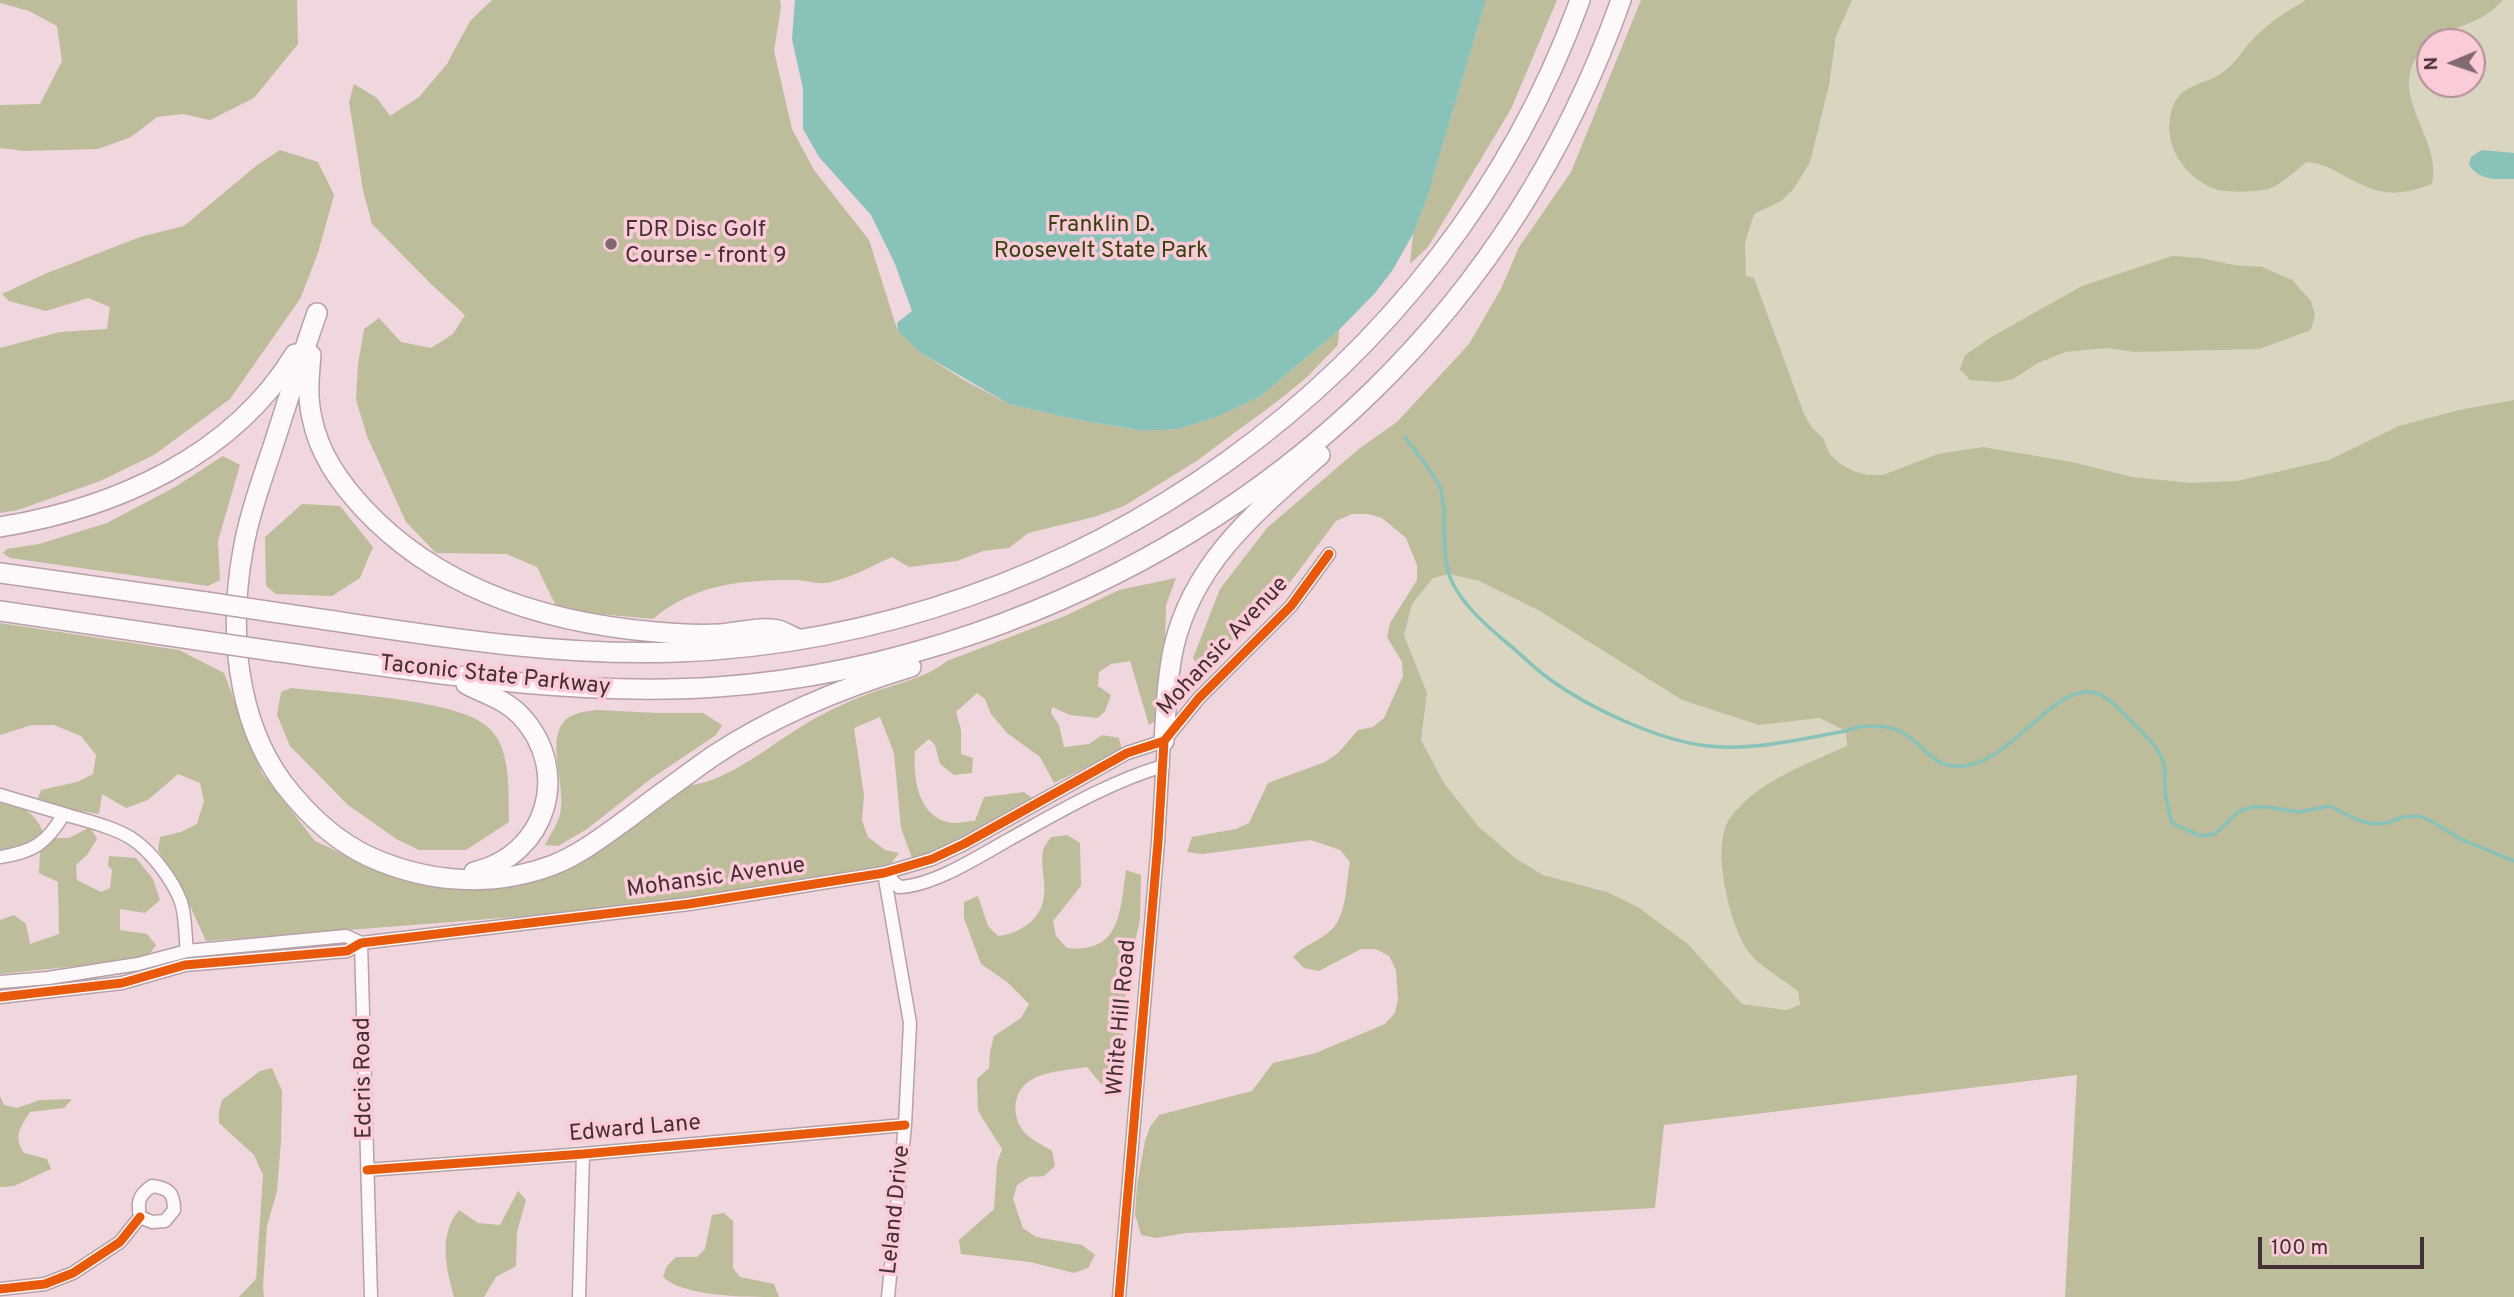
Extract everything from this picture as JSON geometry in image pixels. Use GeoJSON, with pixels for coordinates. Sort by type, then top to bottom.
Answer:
{"type":"FeatureCollection","features":[{"type":"Feature","properties":{"kind":"highway","name":"Taconic State Parkway"},"geometry":{"type":"LineString","coordinates":[[0,573],[494,643],[599,652],[719,650],[799,639],[877,624],[954,602],[1065,558],[1171,501],[1237,456],[1329,380],[1376,333],[1420,282],[1460,229],[1523,125],[1559,53],[1580,0]]}},
{"type":"Feature","properties":{"kind":"highway","name":"Taconic State Parkway"},"geometry":{"type":"LineString","coordinates":[[0,611],[517,684],[598,689],[720,687],[841,671],[920,652],[1043,609],[1147,558],[1217,517],[1314,444],[1355,408],[1402,360],[1480,267],[1531,189],[1583,92],[1620,0]]}},
{"type":"Feature","properties":{"kind":"highway"},"geometry":{"type":"LineString","coordinates":[[317,313],[308,393],[312,420],[321,448],[356,501],[420,558],[479,591],[517,605],[564,617],[634,630],[681,634],[777,629],[799,639]]}},
{"type":"Feature","properties":{"kind":"highway"},"geometry":{"type":"LineString","coordinates":[[0,527],[60,514],[104,500],[147,482],[201,452],[247,416],[272,388],[294,356],[317,313]]}},
{"type":"Feature","properties":{"kind":"highway"},"geometry":{"type":"LineString","coordinates":[[317,313],[259,490],[243,550],[237,615],[238,651],[246,700],[256,732],[271,763],[290,792],[316,820],[362,853],[399,868],[468,881],[537,870],[563,860],[598,840],[715,755],[760,728],[833,692],[940,659],[958,648],[973,634]]}},
{"type":"Feature","properties":{"kind":"highway"},"geometry":{"type":"LineString","coordinates":[[1164,741],[1169,678],[1175,644],[1189,602],[1209,565],[1245,522],[1352,425],[1402,360]]}},
{"type":"Feature","properties":{"kind":"highway"},"geometry":{"type":"LineString","coordinates":[[435,876],[487,868],[512,855],[537,827],[548,789],[542,748],[523,718],[507,703],[450,674]]}},
{"type":"Feature","properties":{"kind":"street","name":"Mohansic Avenue"},"geometry":{"type":"LineString","coordinates":[[0,997],[122,983],[185,965],[347,951],[361,943],[622,913],[884,873],[916,865],[949,852],[1128,753],[1164,741],[1199,698],[1291,606],[1329,554]]}},
{"type":"Feature","properties":{"kind":"street","name":"White Hill Road"},"geometry":{"type":"LineString","coordinates":[[1119,1297],[1164,741]]}},
{"type":"Feature","properties":{"kind":"street"},"geometry":{"type":"LineString","coordinates":[[884,873],[899,887],[940,875],[1123,780],[1163,766]]}},
{"type":"Feature","properties":{"kind":"street"},"geometry":{"type":"LineString","coordinates":[[0,795],[109,828],[132,838],[160,866],[172,883],[182,905],[187,951]]}},
{"type":"Feature","properties":{"kind":"street"},"geometry":{"type":"LineString","coordinates":[[0,857],[34,849],[54,830],[64,814]]}},
{"type":"Feature","properties":{"kind":"street","name":"Leland Drive"},"geometry":{"type":"LineString","coordinates":[[884,873],[910,1023],[905,1125],[888,1297]]}},
{"type":"Feature","properties":{"kind":"street","name":"Mohansic Avenue"},"geometry":{"type":"LineString","coordinates":[[0,982],[48,978],[138,964],[187,951],[346,936],[361,943]]}},
{"type":"Feature","properties":{"kind":"street","name":"Edcris Road"},"geometry":{"type":"LineString","coordinates":[[361,943],[371,1297]]}},
{"type":"Feature","properties":{"kind":"street","name":"Edward Lane"},"geometry":{"type":"LineString","coordinates":[[367,1170],[905,1125]]}},
{"type":"Feature","properties":{"kind":"street"},"geometry":{"type":"LineString","coordinates":[[579,1297],[583,1154]]}},
{"type":"Feature","properties":{"kind":"street"},"geometry":{"type":"LineString","coordinates":[[0,1289],[47,1290],[120,1242],[140,1217]]}},
{"type":"Feature","properties":{"kind":"shaded area"},"geometry":{"type":"Polygon","coordinates":[[[0,0],[297,0],[298,44],[254,98],[210,120],[183,114],[157,117],[131,137],[98,149],[24,151],[0,148],[0,105],[40,104],[62,61],[57,26],[29,11],[0,3],[0,0]]]}},
{"type":"Feature","properties":{"kind":"shaded area","name":"FDR Disc Golf Course - front 9"},"geometry":{"type":"Polygon","coordinates":[[[492,0],[780,0],[774,51],[792,129],[814,170],[869,240],[898,332],[921,353],[1009,404],[1078,420],[1144,431],[1179,429],[1219,416],[1261,396],[1339,330],[1338,345],[1306,378],[1279,400],[1195,462],[1124,506],[1094,517],[1028,533],[1009,548],[983,551],[957,561],[909,567],[892,557],[826,583],[775,580],[719,586],[685,598],[653,619],[558,610],[537,567],[506,554],[436,553],[406,522],[367,436],[356,400],[364,329],[379,318],[401,342],[431,348],[453,334],[465,315],[372,224],[363,190],[349,102],[354,84],[377,98],[390,116],[419,97],[447,64],[470,21],[492,0]]]}},
{"type":"Feature","properties":{"kind":"shaded area"},"geometry":{"type":"Polygon","coordinates":[[[795,0],[1486,0],[1427,198],[1413,234],[1392,271],[1375,293],[1339,330],[1261,396],[1219,416],[1179,429],[1144,431],[1078,420],[1009,404],[921,353],[898,332],[897,323],[912,311],[895,264],[871,215],[819,157],[803,129],[803,89],[792,39],[795,0]]]}},
{"type":"Feature","properties":{"kind":"shaded area"},"geometry":{"type":"Polygon","coordinates":[[[1486,0],[1557,0],[1511,109],[1428,247],[1410,264],[1413,234],[1427,198],[1486,0]]]}},
{"type":"Feature","properties":{"kind":"shaded area"},"geometry":{"type":"Polygon","coordinates":[[[1641,0],[1852,0],[1836,36],[1829,85],[1810,162],[1793,190],[1781,201],[1754,214],[1745,243],[1746,276],[1754,278],[1804,414],[1812,428],[1823,438],[1829,453],[1839,463],[1867,475],[1883,475],[1938,454],[1983,447],[2072,462],[2132,477],[2191,483],[2237,481],[2329,460],[2399,426],[2459,410],[2514,400],[2514,1297],[2065,1297],[2077,1075],[1664,1125],[1655,1208],[1186,1233],[1156,1238],[1141,1235],[1135,1214],[1137,1185],[1145,1141],[1150,1127],[1159,1115],[1252,1091],[1273,1063],[1316,1053],[1385,1024],[1395,1013],[1398,999],[1396,970],[1389,956],[1376,949],[1361,949],[1319,971],[1304,968],[1293,957],[1330,931],[1340,917],[1350,862],[1340,850],[1311,840],[1202,854],[1187,852],[1192,837],[1236,829],[1249,823],[1268,783],[1325,762],[1338,753],[1358,730],[1373,727],[1384,718],[1403,676],[1402,662],[1387,637],[1390,623],[1417,580],[1417,565],[1406,538],[1382,518],[1368,514],[1352,514],[1336,521],[1282,593],[1202,670],[1193,658],[1220,589],[1267,528],[1360,448],[1397,422],[1469,344],[1501,289],[1519,247],[1571,172],[1641,0]],[[1449,574],[1433,578],[1412,604],[1404,635],[1427,693],[1421,740],[1444,783],[1478,826],[1515,858],[1543,875],[1607,892],[1638,907],[1688,944],[1742,1004],[1786,1010],[1800,1005],[1798,991],[1757,961],[1741,939],[1729,905],[1722,866],[1724,831],[1741,805],[1768,784],[1847,746],[1846,731],[1819,718],[1759,725],[1682,700],[1538,610],[1479,581],[1449,574]]]}},
{"type":"Feature","properties":{"kind":"shaded area"},"geometry":{"type":"Polygon","coordinates":[[[1819,0],[2514,0],[2514,419],[2322,495],[1845,480],[1786,415],[1730,267],[1819,0]]]}},
{"type":"Feature","properties":{"kind":"shaded area"},"geometry":{"type":"Polygon","coordinates":[[[2306,0],[2503,0],[2485,15],[2455,28],[2416,28],[2416,59],[2409,78],[2410,95],[2429,148],[2433,166],[2432,184],[2396,193],[2386,192],[2367,187],[2325,166],[2307,162],[2268,189],[2226,191],[2203,183],[2183,166],[2171,143],[2169,130],[2170,117],[2178,97],[2189,88],[2227,70],[2250,42],[2279,17],[2306,0]]]}},
{"type":"Feature","properties":{"kind":"shaded area"},"geometry":{"type":"Polygon","coordinates":[[[280,150],[318,162],[334,195],[318,253],[300,299],[230,399],[154,455],[100,481],[18,510],[0,513],[0,348],[60,332],[107,329],[110,307],[88,298],[46,311],[9,301],[2,294],[140,237],[184,226],[256,166],[280,150]]]}},
{"type":"Feature","properties":{"kind":"shaded area"},"geometry":{"type":"Polygon","coordinates":[[[2482,150],[2514,153],[2514,179],[2489,178],[2473,170],[2469,165],[2471,157],[2482,150]]]}},
{"type":"Feature","properties":{"kind":"shaded area"},"geometry":{"type":"Polygon","coordinates":[[[2172,256],[2262,267],[2292,280],[2311,301],[2315,315],[2311,330],[2259,349],[2135,352],[2106,348],[2065,352],[2038,363],[2013,379],[1999,382],[1970,380],[1960,369],[1965,355],[1993,336],[2082,286],[2172,256]]]}},
{"type":"Feature","properties":{"kind":"shaded area"},"geometry":{"type":"Polygon","coordinates":[[[223,456],[240,465],[218,541],[220,580],[208,586],[10,558],[3,553],[7,549],[39,544],[107,523],[175,487],[223,456]]]}},
{"type":"Feature","properties":{"kind":"shaded area"},"geometry":{"type":"Polygon","coordinates":[[[302,504],[340,506],[373,547],[360,578],[332,596],[276,594],[266,586],[265,537],[302,504]]]}},
{"type":"Feature","properties":{"kind":"shaded area"},"geometry":{"type":"Polygon","coordinates":[[[1449,574],[1479,581],[1538,610],[1682,700],[1759,725],[1819,718],[1846,731],[1847,746],[1770,786],[1729,820],[1749,954],[1798,991],[1800,1005],[1786,1010],[1742,1004],[1688,944],[1638,907],[1607,892],[1543,875],[1515,858],[1478,826],[1444,783],[1421,740],[1427,693],[1404,635],[1411,604],[1433,578],[1449,574]]]}},
{"type":"Feature","properties":{"kind":"shaded area"},"geometry":{"type":"Polygon","coordinates":[[[1176,578],[1166,605],[1163,716],[1149,725],[1130,661],[1111,664],[1099,672],[1098,686],[1111,695],[1105,711],[1098,718],[1070,715],[1052,707],[1051,713],[1059,725],[1064,747],[1089,744],[1102,735],[1119,738],[1122,750],[1054,783],[1040,757],[1007,733],[991,714],[985,699],[977,693],[956,712],[961,730],[961,754],[973,758],[972,773],[954,775],[940,764],[935,745],[929,739],[915,751],[916,782],[923,803],[937,818],[957,823],[975,821],[984,797],[1024,792],[1032,798],[1017,812],[939,853],[912,858],[901,828],[894,753],[880,717],[854,728],[864,795],[862,820],[868,837],[885,850],[899,853],[891,864],[790,886],[567,913],[206,941],[184,893],[158,850],[160,837],[181,832],[197,824],[204,801],[200,783],[178,774],[148,800],[126,808],[102,794],[99,814],[62,808],[38,798],[41,790],[77,782],[93,774],[96,755],[81,736],[54,725],[32,725],[0,735],[0,623],[179,650],[224,673],[262,773],[315,841],[377,870],[442,884],[516,881],[681,784],[694,785],[738,768],[807,723],[841,705],[916,678],[947,661],[1065,616],[1119,590],[1176,578]]]}},
{"type":"Feature","properties":{"kind":"shaded area"},"geometry":{"type":"Polygon","coordinates":[[[291,688],[427,704],[475,719],[490,729],[502,749],[507,773],[509,822],[466,850],[419,850],[398,840],[348,805],[290,746],[277,715],[281,692],[291,688]]]}},
{"type":"Feature","properties":{"kind":"shaded area"},"geometry":{"type":"Polygon","coordinates":[[[597,710],[703,713],[722,725],[716,735],[652,778],[587,829],[558,846],[545,845],[559,819],[562,803],[556,747],[558,734],[562,724],[571,716],[597,710]]]}},
{"type":"Feature","properties":{"kind":"shaded area"},"geometry":{"type":"Polygon","coordinates":[[[0,800],[21,807],[37,821],[44,834],[33,845],[0,854],[0,800]]]}},
{"type":"Feature","properties":{"kind":"shaded area"},"geometry":{"type":"Polygon","coordinates":[[[90,827],[97,839],[87,855],[76,865],[77,880],[101,892],[110,888],[112,870],[108,866],[109,856],[136,858],[153,879],[160,900],[145,913],[120,909],[120,930],[147,934],[156,945],[146,959],[0,974],[0,920],[14,915],[26,924],[30,944],[59,934],[58,882],[39,873],[40,852],[53,838],[69,838],[90,827]]]}},
{"type":"Feature","properties":{"kind":"shaded area"},"geometry":{"type":"Polygon","coordinates":[[[1067,835],[1080,843],[1081,886],[1053,921],[1056,936],[1067,948],[1085,948],[1108,937],[1119,914],[1126,870],[1141,875],[1140,919],[1127,978],[1120,1081],[1107,1091],[1087,1067],[1056,1072],[1041,1075],[1028,1082],[1017,1099],[1016,1113],[1020,1126],[1030,1138],[1052,1151],[1055,1166],[1044,1176],[1029,1177],[1017,1185],[1013,1199],[1023,1228],[1036,1237],[1082,1245],[1095,1255],[1088,1268],[1074,1273],[1030,1262],[961,1254],[959,1240],[994,1209],[997,1164],[1002,1149],[978,1111],[977,1079],[989,1068],[994,1036],[1021,1018],[1029,1004],[1007,982],[981,964],[964,918],[964,902],[978,896],[988,926],[998,936],[1021,929],[1034,918],[1042,904],[1044,848],[1051,837],[1067,835]]]}},
{"type":"Feature","properties":{"kind":"shaded area"},"geometry":{"type":"Polygon","coordinates":[[[272,1068],[282,1091],[281,1141],[277,1191],[267,1226],[264,1297],[239,1297],[256,1279],[263,1175],[254,1155],[219,1123],[219,1111],[222,1100],[260,1071],[272,1068]]]}},
{"type":"Feature","properties":{"kind":"shaded area"},"geometry":{"type":"Polygon","coordinates":[[[0,1096],[4,1105],[17,1108],[40,1100],[72,1099],[64,1108],[30,1112],[23,1122],[18,1137],[24,1153],[47,1159],[51,1169],[14,1186],[0,1187],[0,1096]]]}},
{"type":"Feature","properties":{"kind":"shaded area"},"geometry":{"type":"Polygon","coordinates":[[[518,1191],[526,1200],[517,1232],[516,1266],[496,1277],[484,1297],[454,1297],[446,1252],[452,1220],[459,1210],[478,1223],[500,1225],[518,1191]]]}},
{"type":"Feature","properties":{"kind":"shaded area"},"geometry":{"type":"Polygon","coordinates":[[[724,1213],[733,1221],[733,1268],[740,1277],[774,1284],[779,1297],[700,1292],[685,1289],[663,1277],[667,1266],[676,1257],[697,1257],[705,1249],[712,1215],[724,1213]]]}},
{"type":"Feature","properties":{"kind":"waterway"},"geometry":{"type":"LineString","coordinates":[[1405,437],[1430,470],[1441,490],[1446,561],[1453,584],[1464,601],[1492,630],[1548,678],[1603,711],[1646,730],[1689,743],[1743,747],[1861,727],[1887,727],[1909,737],[1934,758],[1954,766],[1975,764],[1994,754],[2066,698],[2084,692],[2101,695],[2109,700],[2150,740],[2164,765],[2165,793],[2172,823],[2200,836],[2215,834],[2238,812],[2252,807],[2299,812],[2329,806],[2372,824],[2419,816],[2460,839],[2514,861]]}},
{"type":"Feature","properties":{"kind":"cycle path"},"geometry":{"type":"LineString","coordinates":[[0,997],[122,983],[185,965],[347,951],[361,943],[689,904],[884,873],[932,859],[964,844],[1127,753],[1164,741],[1199,698],[1291,606],[1329,554]]}},
{"type":"Feature","properties":{"kind":"cycle path"},"geometry":{"type":"LineString","coordinates":[[1119,1297],[1158,842],[1164,741]]}},
{"type":"Feature","properties":{"kind":"cycle path"},"geometry":{"type":"LineString","coordinates":[[367,1170],[905,1125]]}},
{"type":"Feature","properties":{"kind":"cycle path"},"geometry":{"type":"LineString","coordinates":[[0,1289],[45,1284],[73,1273],[120,1242],[140,1217]]}},
{"type":"Feature","properties":{"kind":"place","name":"FDR Disc Golf Course - front 9"},"geometry":{"type":"Point","coordinates":[611,244]}},
{"type":"Feature","properties":{"kind":"park label","name":"Franklin D. Roosevelt State Park"},"geometry":{"type":"Point","coordinates":[1101,239]}}]}
